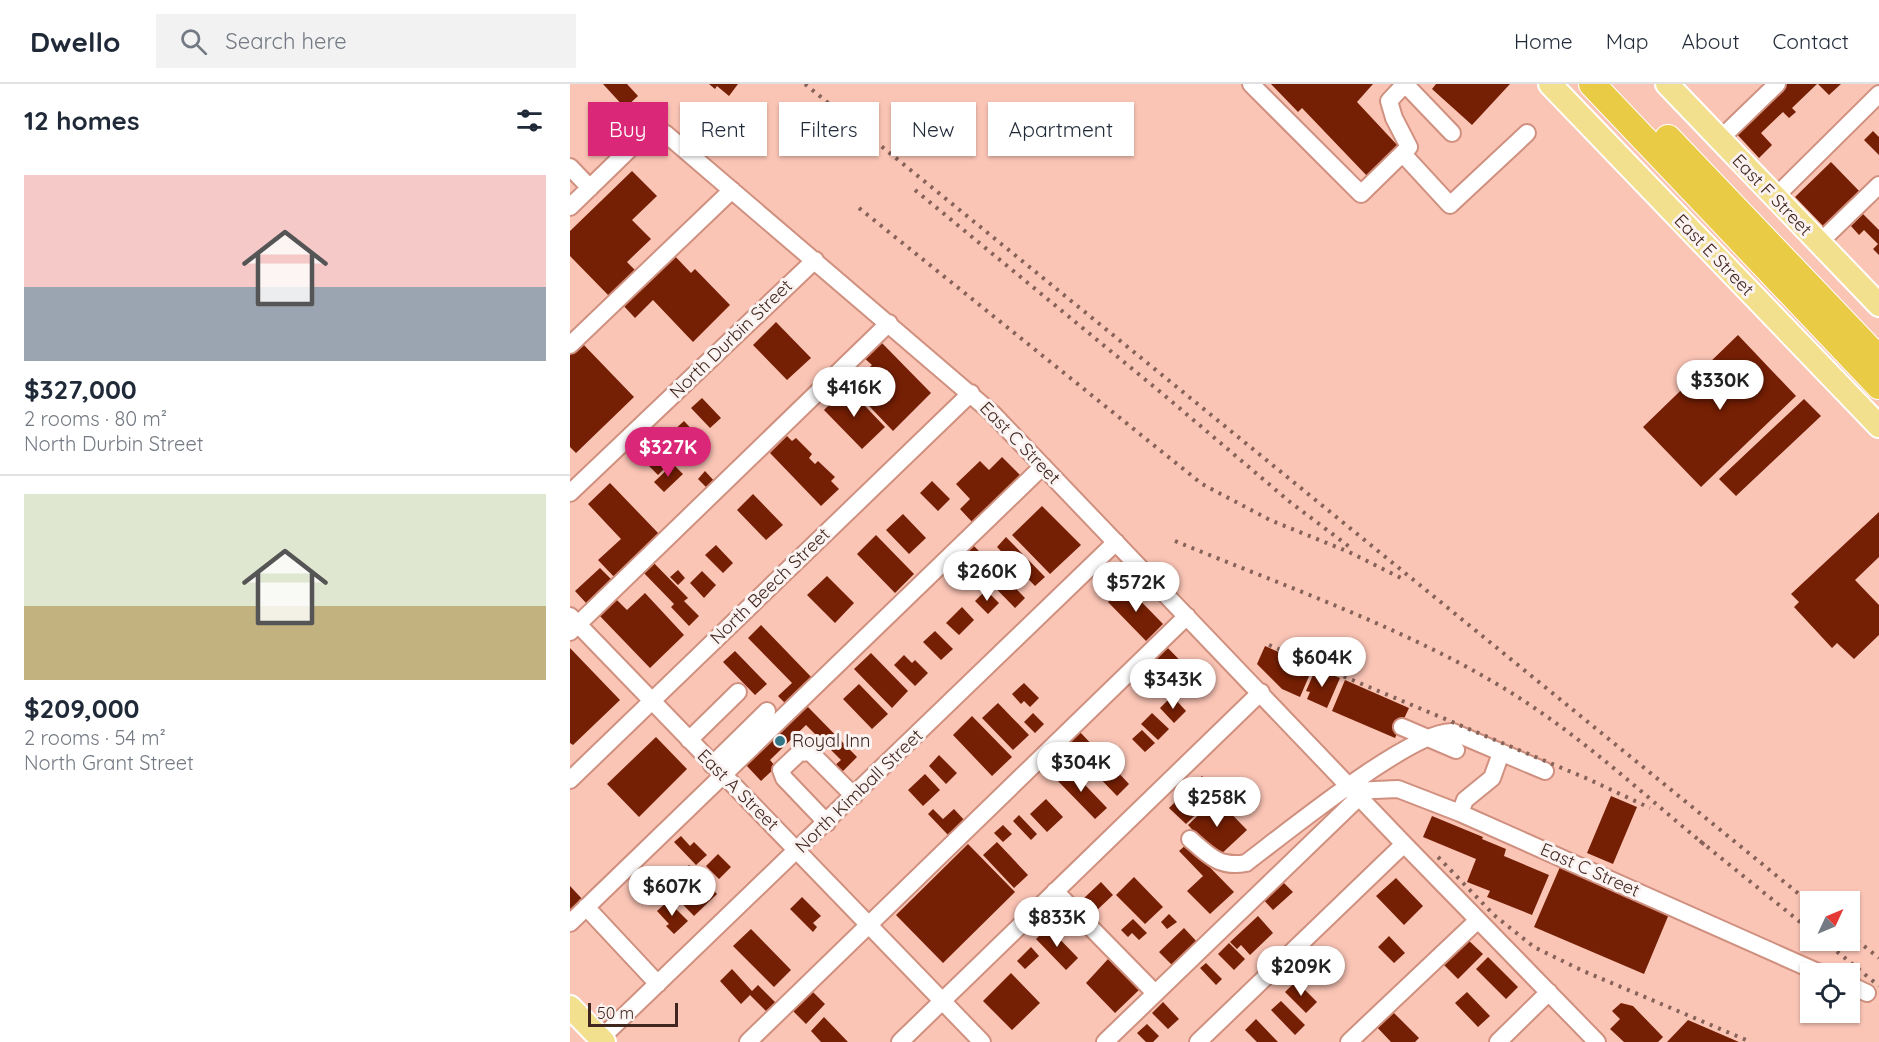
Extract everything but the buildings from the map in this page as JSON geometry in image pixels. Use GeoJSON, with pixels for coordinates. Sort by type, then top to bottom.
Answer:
{"type":"FeatureCollection","features":[{"type":"Feature","properties":{"kind":"highway"},"geometry":{"type":"LineString","coordinates":[[1592,84],[1848,340],[1879,392]]}},
{"type":"Feature","properties":{"kind":"highway"},"geometry":{"type":"LineString","coordinates":[[1616,84],[1848,340],[1879,386]]}},
{"type":"Feature","properties":{"kind":"highway"},"geometry":{"type":"LineString","coordinates":[[1848,340],[1879,357]]}},
{"type":"Feature","properties":{"kind":"main road","name":"East E Street"},"geometry":{"type":"LineString","coordinates":[[1550,84],[1879,426]]}},
{"type":"Feature","properties":{"kind":"main road","name":"East F Street"},"geometry":{"type":"LineString","coordinates":[[1670,85],[1774,198],[1876,296]]}},
{"type":"Feature","properties":{"kind":"main road"},"geometry":{"type":"LineString","coordinates":[[570,1007],[601,1041]]}},
{"type":"Feature","properties":{"kind":"street"},"geometry":{"type":"LineString","coordinates":[[1251,84],[1360,194],[1409,147],[1394,118],[1389,101],[1404,85],[1452,133]]}},
{"type":"Feature","properties":{"kind":"street"},"geometry":{"type":"LineString","coordinates":[[1719,140],[1777,84]]}},
{"type":"Feature","properties":{"kind":"street"},"geometry":{"type":"LineString","coordinates":[[1774,198],[1879,94]]}},
{"type":"Feature","properties":{"kind":"street","name":"East C Street"},"geometry":{"type":"LineString","coordinates":[[590,188],[645,135],[655,131],[666,134],[815,260],[971,393],[1261,692],[1353,792],[1597,1042]]}},
{"type":"Feature","properties":{"kind":"street"},"geometry":{"type":"LineString","coordinates":[[1403,154],[1450,205],[1527,133]]}},
{"type":"Feature","properties":{"kind":"street"},"geometry":{"type":"LineString","coordinates":[[570,167],[590,188],[570,207]]}},
{"type":"Feature","properties":{"kind":"street"},"geometry":{"type":"LineString","coordinates":[[1819,243],[1879,185]]}},
{"type":"Feature","properties":{"kind":"street"},"geometry":{"type":"LineString","coordinates":[[570,345],[732,190]]}},
{"type":"Feature","properties":{"kind":"street","name":"North Durbin Street"},"geometry":{"type":"LineString","coordinates":[[570,493],[815,260]]}},
{"type":"Feature","properties":{"kind":"street"},"geometry":{"type":"LineString","coordinates":[[573,624],[889,323]]}},
{"type":"Feature","properties":{"kind":"street","name":"North Beech Street"},"geometry":{"type":"LineString","coordinates":[[570,780],[650,700],[971,393]]}},
{"type":"Feature","properties":{"kind":"street"},"geometry":{"type":"LineString","coordinates":[[570,923],[718,770],[1043,466]]}},
{"type":"Feature","properties":{"kind":"street","name":"North Kimball Street"},"geometry":{"type":"LineString","coordinates":[[601,1041],[1116,542]]}},
{"type":"Feature","properties":{"kind":"street"},"geometry":{"type":"LineString","coordinates":[[748,1042],[1187,616]]}},
{"type":"Feature","properties":{"kind":"street","name":"East A Street"},"geometry":{"type":"LineString","coordinates":[[573,624],[798,850],[982,1042]]}},
{"type":"Feature","properties":{"kind":"street"},"geometry":{"type":"LineString","coordinates":[[688,740],[738,692]]}},
{"type":"Feature","properties":{"kind":"street"},"geometry":{"type":"LineString","coordinates":[[900,1042],[1261,692]]}},
{"type":"Feature","properties":{"kind":"street"},"geometry":{"type":"LineString","coordinates":[[718,770],[767,711]]}},
{"type":"Feature","properties":{"kind":"street"},"geometry":{"type":"LineString","coordinates":[[1402,727],[1456,750]]}},
{"type":"Feature","properties":{"kind":"street"},"geometry":{"type":"LineString","coordinates":[[1191,839],[1214,861],[1232,866],[1246,863],[1353,792],[1407,748],[1443,731],[1452,732],[1545,771]]}},
{"type":"Feature","properties":{"kind":"street"},"geometry":{"type":"LineString","coordinates":[[827,823],[784,778],[781,770],[799,753],[810,752],[854,796]]}},
{"type":"Feature","properties":{"kind":"street"},"geometry":{"type":"LineString","coordinates":[[1460,813],[1465,800],[1492,778],[1501,753]]}},
{"type":"Feature","properties":{"kind":"street","name":"East C Street"},"geometry":{"type":"LineString","coordinates":[[1353,792],[1398,789],[1460,813],[1800,964]]}},
{"type":"Feature","properties":{"kind":"street"},"geometry":{"type":"LineString","coordinates":[[1105,1042],[1353,792]]}},
{"type":"Feature","properties":{"kind":"street"},"geometry":{"type":"LineString","coordinates":[[1198,1042],[1404,844]]}},
{"type":"Feature","properties":{"kind":"street"},"geometry":{"type":"LineString","coordinates":[[601,923],[606,888]]}},
{"type":"Feature","properties":{"kind":"street"},"geometry":{"type":"LineString","coordinates":[[1055,891],[1155,993]]}},
{"type":"Feature","properties":{"kind":"street"},"geometry":{"type":"LineString","coordinates":[[586,908],[658,984]]}},
{"type":"Feature","properties":{"kind":"street"},"geometry":{"type":"LineString","coordinates":[[1349,1042],[1478,920]]}},
{"type":"Feature","properties":{"kind":"street"},"geometry":{"type":"LineString","coordinates":[[1860,989],[1868,993]]}},
{"type":"Feature","properties":{"kind":"street"},"geometry":{"type":"LineString","coordinates":[[1498,1042],[1549,992]]}},
{"type":"Feature","properties":{"kind":"railway"},"geometry":{"type":"LineString","coordinates":[[805,84],[1800,895]]}},
{"type":"Feature","properties":{"kind":"railway"},"geometry":{"type":"LineString","coordinates":[[915,190],[1290,502],[1351,548]]}},
{"type":"Feature","properties":{"kind":"railway"},"geometry":{"type":"LineString","coordinates":[[859,208],[1202,484],[1270,520],[1349,552],[1403,579]]}},
{"type":"Feature","properties":{"kind":"railway"},"geometry":{"type":"LineString","coordinates":[[1175,541],[1358,615],[1493,681],[1578,739],[1706,846]]}},
{"type":"Feature","properties":{"kind":"railway"},"geometry":{"type":"LineString","coordinates":[[1269,645],[1588,779],[1650,808]]}},
{"type":"Feature","properties":{"kind":"railway"},"geometry":{"type":"LineString","coordinates":[[1700,841],[1800,922]]}},
{"type":"Feature","properties":{"kind":"railway"},"geometry":{"type":"LineString","coordinates":[[1438,857],[1494,915],[1534,947],[1581,970],[1751,1042]]}},
{"type":"Feature","properties":{"kind":"railway"},"geometry":{"type":"LineString","coordinates":[[1860,943],[1879,958]]}},
{"type":"Feature","properties":{"kind":"railway"},"geometry":{"type":"LineString","coordinates":[[1836,951],[1879,986]]}},
{"type":"Feature","properties":{"kind":"place","name":"Royal Inn"},"geometry":{"type":"Point","coordinates":[780,741]}}]}
